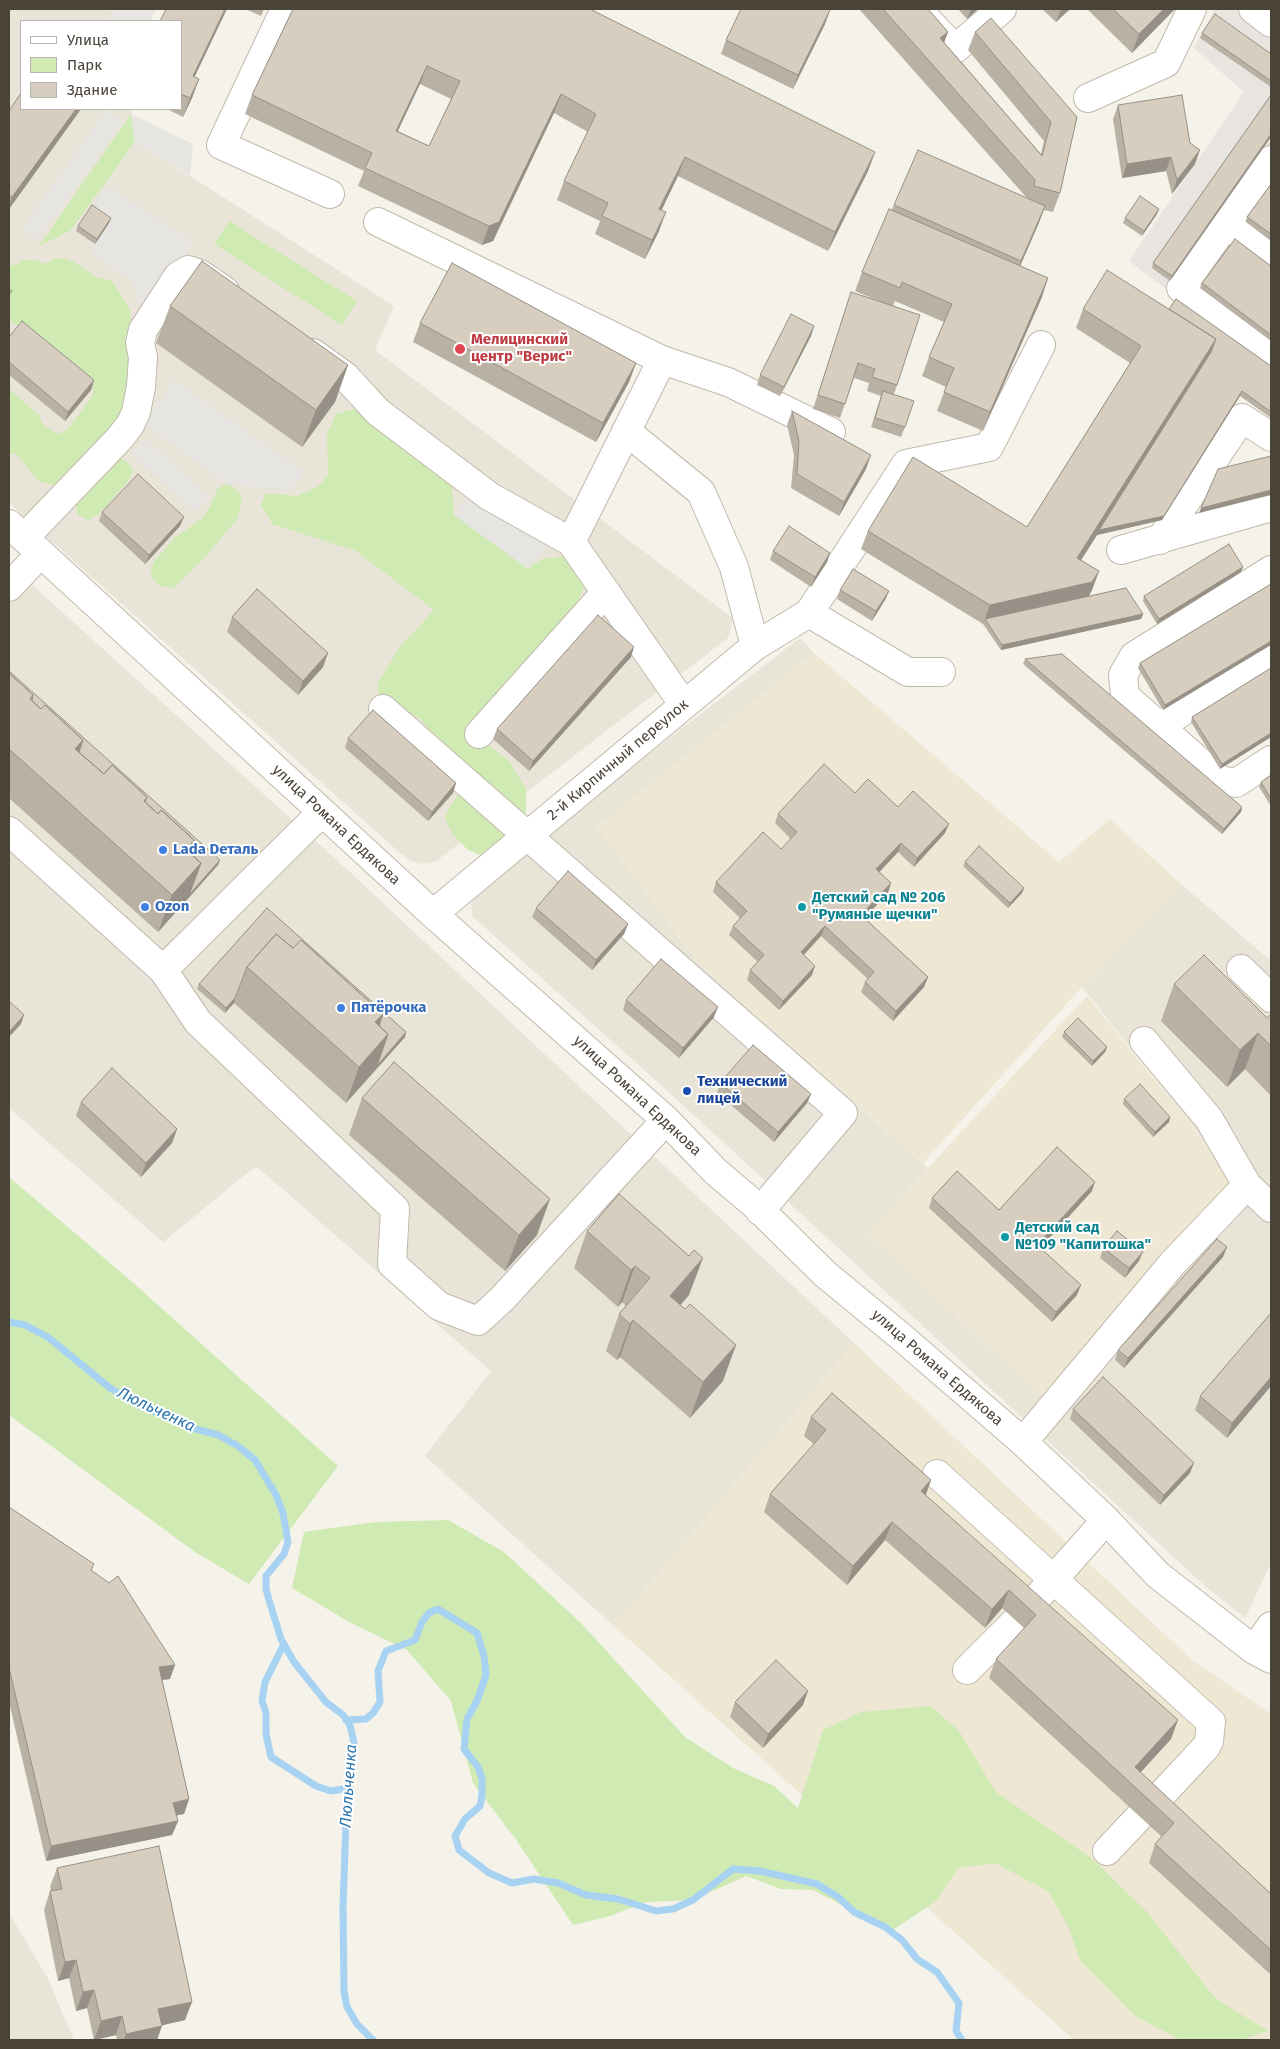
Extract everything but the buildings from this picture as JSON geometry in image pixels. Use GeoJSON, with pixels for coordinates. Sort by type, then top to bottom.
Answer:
{"type":"FeatureCollection","features":[{"type":"Feature","properties":{"kind":"street"},"geometry":{"type":"LineString","coordinates":[[285,9],[220,145],[330,194]]}},
{"type":"Feature","properties":{"kind":"street"},"geometry":{"type":"LineString","coordinates":[[917,9],[955,49],[1002,9]]}},
{"type":"Feature","properties":{"kind":"street"},"geometry":{"type":"LineString","coordinates":[[1088,98],[1166,63],[1192,9]]}},
{"type":"Feature","properties":{"kind":"street"},"geometry":{"type":"LineString","coordinates":[[1253,9],[1271,23]]}},
{"type":"Feature","properties":{"kind":"street"},"geometry":{"type":"LineString","coordinates":[[1271,162],[1181,288],[1271,355]]}},
{"type":"Feature","properties":{"kind":"street"},"geometry":{"type":"LineString","coordinates":[[378,222],[662,360],[728,382],[831,432]]}},
{"type":"Feature","properties":{"kind":"street"},"geometry":{"type":"LineString","coordinates":[[1226,224],[1271,258]]}},
{"type":"Feature","properties":{"kind":"street"},"geometry":{"type":"LineString","coordinates":[[9,587],[24,538],[119,439],[130,425],[136,412],[142,387],[143,357],[140,343],[143,330],[178,276],[188,270],[200,274],[248,308]]}},
{"type":"Feature","properties":{"kind":"street"},"geometry":{"type":"LineString","coordinates":[[289,336],[346,376],[378,412],[489,496],[571,542],[684,705]]}},
{"type":"Feature","properties":{"kind":"street"},"geometry":{"type":"LineString","coordinates":[[941,672],[908,672],[809,613],[906,464],[989,447],[1042,346]]}},
{"type":"Feature","properties":{"kind":"street"},"geometry":{"type":"LineString","coordinates":[[571,542],[662,360]]}},
{"type":"Feature","properties":{"kind":"street"},"geometry":{"type":"LineString","coordinates":[[1160,540],[1242,418],[1271,437]]}},
{"type":"Feature","properties":{"kind":"street"},"geometry":{"type":"LineString","coordinates":[[626,431],[701,492],[734,567],[755,646]]}},
{"type":"Feature","properties":{"kind":"street"},"geometry":{"type":"LineString","coordinates":[[1121,550],[1271,507]]}},
{"type":"Feature","properties":{"kind":"street","name":"улица Романа Ердякова"},"geometry":{"type":"LineString","coordinates":[[24,538],[433,914],[666,1120],[716,1172],[760,1211],[825,1274],[899,1335],[1022,1442],[1106,1520],[1158,1575],[1263,1654]]}},
{"type":"Feature","properties":{"kind":"street"},"geometry":{"type":"LineString","coordinates":[[1271,570],[1134,656],[1123,675],[1125,696],[1220,780],[1236,783],[1271,760]]}},
{"type":"Feature","properties":{"kind":"street"},"geometry":{"type":"LineString","coordinates":[[479,734],[606,592]]}},
{"type":"Feature","properties":{"kind":"street","name":"2-й Кирпичный переулок"},"geometry":{"type":"LineString","coordinates":[[433,914],[755,646],[809,613]]}},
{"type":"Feature","properties":{"kind":"street"},"geometry":{"type":"LineString","coordinates":[[1159,726],[1271,658]]}},
{"type":"Feature","properties":{"kind":"street"},"geometry":{"type":"LineString","coordinates":[[383,708],[843,1112],[760,1211]]}},
{"type":"Feature","properties":{"kind":"street"},"geometry":{"type":"LineString","coordinates":[[163,970],[322,812]]}},
{"type":"Feature","properties":{"kind":"street"},"geometry":{"type":"LineString","coordinates":[[9,831],[163,970],[198,1022],[395,1209],[392,1264],[439,1306],[478,1321],[502,1299],[666,1120]]}},
{"type":"Feature","properties":{"kind":"street"},"geometry":{"type":"LineString","coordinates":[[1241,968],[1271,998]]}},
{"type":"Feature","properties":{"kind":"street"},"geometry":{"type":"LineString","coordinates":[[1144,1041],[1209,1119],[1247,1185],[1270,1205]]}},
{"type":"Feature","properties":{"kind":"street"},"geometry":{"type":"LineString","coordinates":[[1022,1442],[1172,1264],[1247,1185]]}},
{"type":"Feature","properties":{"kind":"street"},"geometry":{"type":"LineString","coordinates":[[937,1474],[1211,1722],[1209,1740],[1206,1747],[1107,1851]]}},
{"type":"Feature","properties":{"kind":"street"},"geometry":{"type":"LineString","coordinates":[[967,1670],[1055,1580],[1106,1520]]}},
{"type":"Feature","properties":{"kind":"street"},"geometry":{"type":"LineString","coordinates":[[1263,1654],[1271,1626]]}},
{"type":"Feature","properties":{"kind":"shaded area"},"geometry":{"type":"Polygon","coordinates":[[[9,9],[116,9],[109,20],[20,20],[20,110],[131,110],[135,141],[394,306],[375,350],[733,618],[728,638],[435,862],[421,864],[411,861],[400,853],[9,503],[9,9]]]}},
{"type":"Feature","properties":{"kind":"shaded area"},"geometry":{"type":"Polygon","coordinates":[[[116,9],[156,9],[150,20],[109,20],[116,9]]]}},
{"type":"Feature","properties":{"kind":"shaded area"},"geometry":{"type":"Polygon","coordinates":[[[1215,9],[1271,9],[1271,368],[1129,261],[1244,92],[1194,48],[1215,9]]]}},
{"type":"Feature","properties":{"kind":"shaded area"},"geometry":{"type":"Polygon","coordinates":[[[106,110],[123,121],[38,240],[22,229],[106,110]]]}},
{"type":"Feature","properties":{"kind":"shaded area"},"geometry":{"type":"Polygon","coordinates":[[[131,114],[193,144],[190,175],[135,141],[131,114]]]}},
{"type":"Feature","properties":{"kind":"shaded area"},"geometry":{"type":"Polygon","coordinates":[[[107,186],[193,242],[143,315],[133,283],[89,252],[109,223],[90,210],[107,186]]]}},
{"type":"Feature","properties":{"kind":"shaded area"},"geometry":{"type":"Polygon","coordinates":[[[174,380],[304,472],[290,491],[227,484],[144,424],[174,380]]]}},
{"type":"Feature","properties":{"kind":"shaded area"},"geometry":{"type":"Polygon","coordinates":[[[145,439],[210,497],[196,512],[131,454],[145,439]]]}},
{"type":"Feature","properties":{"kind":"shaded area"},"geometry":{"type":"Polygon","coordinates":[[[475,486],[556,534],[528,569],[454,515],[475,486]]]}},
{"type":"Feature","properties":{"kind":"shaded area"},"geometry":{"type":"Polygon","coordinates":[[[9,564],[352,874],[854,1343],[614,1626],[425,1456],[491,1371],[256,1166],[163,1242],[9,1108],[9,564]]]}},
{"type":"Feature","properties":{"kind":"shaded area"},"geometry":{"type":"Polygon","coordinates":[[[800,638],[814,653],[597,827],[697,962],[928,1168],[868,1234],[1233,1177],[1082,987],[1182,885],[1271,961],[1271,1563],[1245,1618],[1205,1586],[672,1095],[472,916],[471,894],[490,875],[800,638]]]}},
{"type":"Feature","properties":{"kind":"shaded area"},"geometry":{"type":"Polygon","coordinates":[[[814,653],[1059,862],[1110,819],[1182,885],[1082,987],[923,1163],[697,962],[596,827],[814,653]]]}},
{"type":"Feature","properties":{"kind":"shaded area"},"geometry":{"type":"Polygon","coordinates":[[[1087,996],[1233,1177],[1043,1397],[867,1234],[1087,996]]]}},
{"type":"Feature","properties":{"kind":"shaded area"},"geometry":{"type":"Polygon","coordinates":[[[854,1343],[1192,1660],[1271,1714],[1271,2040],[1074,2040],[614,1626],[854,1343]]]}},
{"type":"Feature","properties":{"kind":"shaded area"},"geometry":{"type":"Polygon","coordinates":[[[9,1913],[47,1977],[74,2040],[9,2040],[9,1913]]]}},
{"type":"Feature","properties":{"kind":"green space"},"geometry":{"type":"Polygon","coordinates":[[[131,114],[135,141],[127,153],[70,231],[39,246],[131,114]]]}},
{"type":"Feature","properties":{"kind":"green space"},"geometry":{"type":"Polygon","coordinates":[[[229,221],[357,301],[342,325],[214,244],[229,221]]]}},
{"type":"Feature","properties":{"kind":"green space"},"geometry":{"type":"Polygon","coordinates":[[[63,258],[74,262],[94,276],[112,281],[130,310],[136,362],[119,422],[64,489],[39,481],[16,454],[9,453],[9,389],[39,415],[43,425],[58,434],[68,429],[91,398],[94,389],[46,345],[9,320],[9,265],[15,265],[23,260],[36,260],[45,264],[54,259],[63,258]]]}},
{"type":"Feature","properties":{"kind":"green space"},"geometry":{"type":"Polygon","coordinates":[[[355,409],[393,434],[452,486],[454,515],[528,568],[542,559],[565,556],[586,582],[571,618],[506,693],[487,703],[471,732],[509,761],[526,789],[526,814],[510,837],[492,853],[480,855],[468,850],[453,835],[445,818],[458,795],[458,787],[438,766],[429,731],[421,719],[379,697],[377,684],[400,647],[434,610],[356,551],[272,524],[261,505],[266,493],[297,496],[319,486],[328,475],[327,434],[336,414],[355,409]]]}},
{"type":"Feature","properties":{"kind":"green space"},"geometry":{"type":"Polygon","coordinates":[[[122,459],[128,463],[133,471],[129,480],[99,514],[88,520],[78,515],[76,504],[105,467],[122,459]]]}},
{"type":"Feature","properties":{"kind":"green space"},"geometry":{"type":"Polygon","coordinates":[[[227,484],[238,491],[242,500],[238,518],[206,556],[173,588],[159,586],[150,575],[154,562],[175,537],[200,520],[208,511],[218,488],[227,484]]]}},
{"type":"Feature","properties":{"kind":"green space"},"geometry":{"type":"Polygon","coordinates":[[[9,1177],[130,1280],[338,1466],[249,1584],[195,1552],[9,1415],[9,1177]]]}},
{"type":"Feature","properties":{"kind":"green space"},"geometry":{"type":"Polygon","coordinates":[[[448,1520],[504,1552],[581,1623],[685,1737],[733,1768],[774,1786],[798,1808],[823,1730],[861,1712],[930,1706],[959,1731],[996,1792],[1091,1858],[1147,1912],[1215,1998],[1268,2031],[1241,2040],[1181,2040],[1135,2016],[1080,1960],[1069,1928],[1048,1891],[995,1863],[958,1868],[935,1902],[891,1931],[813,1890],[781,1889],[746,1876],[693,1900],[646,1902],[610,1916],[573,1925],[517,1841],[473,1783],[451,1701],[407,1650],[351,1623],[292,1588],[304,1532],[376,1522],[448,1520]]]}},
{"type":"Feature","properties":{"kind":"waterway","name":"Люльченка"},"geometry":{"type":"LineString","coordinates":[[9,1322],[25,1325],[49,1338],[110,1388],[139,1405],[192,1428],[218,1435],[238,1446],[255,1460],[276,1495],[283,1513],[288,1542],[284,1554],[266,1576],[266,1589],[281,1639],[294,1662],[326,1702],[343,1715],[350,1725],[354,1743],[346,1821],[343,1907],[344,1991],[347,2007],[357,2024],[373,2040]]}},
{"type":"Feature","properties":{"kind":"waterway"},"geometry":{"type":"LineString","coordinates":[[346,1720],[366,1719],[373,1713],[380,1702],[378,1671],[386,1651],[415,1640],[422,1622],[429,1613],[438,1609],[477,1633],[484,1656],[486,1675],[477,1701],[467,1719],[464,1749],[478,1767],[482,1779],[482,1795],[480,1806],[465,1819],[455,1836],[459,1850],[489,1873],[512,1883],[534,1879],[558,1883],[586,1895],[618,1899],[656,1911],[673,1909],[693,1900],[733,1869],[760,1871],[817,1884],[838,1897],[854,1912],[885,1927],[902,1940],[917,1959],[937,1972],[959,2003],[956,2031],[962,2040]]}},
{"type":"Feature","properties":{"kind":"waterway"},"geometry":{"type":"LineString","coordinates":[[284,1644],[265,1682],[262,1701],[266,1713],[266,1734],[271,1757],[316,1786],[331,1791],[349,1788]]}},
{"type":"Feature","properties":{"kind":"place","name":"Мелицинский центр \"Верис\""},"geometry":{"type":"Point","coordinates":[460,349]}},
{"type":"Feature","properties":{"kind":"place","name":"Lada Dеталь"},"geometry":{"type":"Point","coordinates":[163,850]}},
{"type":"Feature","properties":{"kind":"place","name":"Ozon"},"geometry":{"type":"Point","coordinates":[145,907]}},
{"type":"Feature","properties":{"kind":"place","name":"Детский сад № 206 \"Румяные щечки\""},"geometry":{"type":"Point","coordinates":[802,907]}},
{"type":"Feature","properties":{"kind":"place","name":"Пятёрочка"},"geometry":{"type":"Point","coordinates":[341,1008]}},
{"type":"Feature","properties":{"kind":"place","name":"Технический лицей"},"geometry":{"type":"Point","coordinates":[687,1091]}},
{"type":"Feature","properties":{"kind":"place","name":"Детский сад №109 \"Капитошка\""},"geometry":{"type":"Point","coordinates":[1005,1237]}}]}
